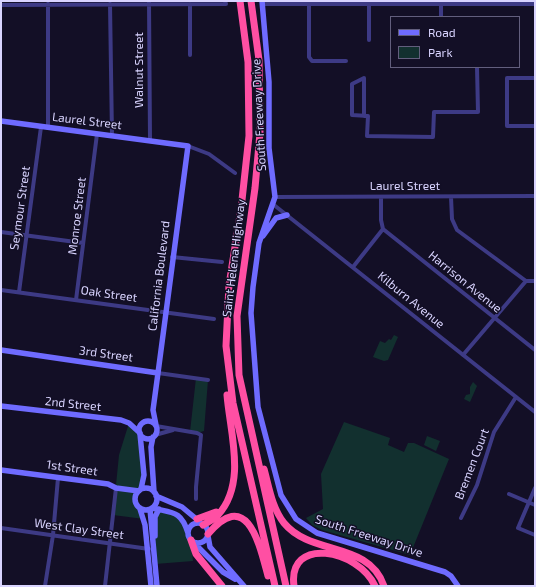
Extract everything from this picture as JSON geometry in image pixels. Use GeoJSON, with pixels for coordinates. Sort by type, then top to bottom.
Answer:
{"type":"FeatureCollection","features":[{"type":"Feature","properties":{"kind":"highway","name":"Saint Helena Highway"},"geometry":{"type":"LineString","coordinates":[[240,1],[248,62],[249,130],[246,172],[226,316],[226,346],[233,403],[275,586]]}},
{"type":"Feature","properties":{"kind":"highway","name":"Saint Helena Highway"},"geometry":{"type":"LineString","coordinates":[[251,1],[259,60],[260,115],[257,170],[237,316],[239,375],[243,401],[286,586]]}},
{"type":"Feature","properties":{"kind":"highway"},"geometry":{"type":"LineString","coordinates":[[201,523],[223,508],[231,489],[235,466],[224,355],[226,316]]}},
{"type":"Feature","properties":{"kind":"highway"},"geometry":{"type":"LineString","coordinates":[[243,401],[275,508],[281,519],[291,530],[301,537],[352,554],[366,561],[377,571],[384,586]]}},
{"type":"Feature","properties":{"kind":"highway"},"geometry":{"type":"LineString","coordinates":[[208,535],[216,524],[228,518],[240,518],[248,522],[257,537],[271,586]]}},
{"type":"Feature","properties":{"kind":"highway"},"geometry":{"type":"LineString","coordinates":[[191,538],[196,554],[222,586]]}},
{"type":"Feature","properties":{"kind":"highway"},"geometry":{"type":"LineString","coordinates":[[294,586],[294,572],[299,564],[310,555],[322,552],[344,558],[361,566],[372,579],[375,586]]}},
{"type":"Feature","properties":{"kind":"street"},"geometry":{"type":"LineString","coordinates":[[1,4],[110,4],[119,2],[149,2],[226,4],[225,1]]}},
{"type":"Feature","properties":{"kind":"street","name":"Walnut Street"},"geometry":{"type":"LineString","coordinates":[[149,2],[150,140]]}},
{"type":"Feature","properties":{"kind":"street"},"geometry":{"type":"LineString","coordinates":[[262,2],[309,4],[441,2],[535,4]]}},
{"type":"Feature","properties":{"kind":"street","name":"South Freeway Drive"},"geometry":{"type":"LineString","coordinates":[[262,2],[269,82],[270,161],[275,197],[274,205],[258,243],[252,303],[256,391],[261,422],[284,504],[296,520],[317,533],[445,572],[451,576],[458,586]]}},
{"type":"Feature","properties":{"kind":"street"},"geometry":{"type":"LineString","coordinates":[[369,2],[369,40]]}},
{"type":"Feature","properties":{"kind":"street"},"geometry":{"type":"LineString","coordinates":[[441,2],[441,16]]}},
{"type":"Feature","properties":{"kind":"street"},"geometry":{"type":"LineString","coordinates":[[48,4],[48,128]]}},
{"type":"Feature","properties":{"kind":"street"},"geometry":{"type":"LineString","coordinates":[[110,4],[112,136]]}},
{"type":"Feature","properties":{"kind":"street"},"geometry":{"type":"LineString","coordinates":[[190,4],[190,55]]}},
{"type":"Feature","properties":{"kind":"street"},"geometry":{"type":"LineString","coordinates":[[309,4],[309,57],[312,61],[346,61]]}},
{"type":"Feature","properties":{"kind":"street"},"geometry":{"type":"LineString","coordinates":[[364,116],[364,78],[352,84],[352,115],[364,116],[368,116],[367,136],[433,137],[434,112],[478,112],[477,68]]}},
{"type":"Feature","properties":{"kind":"street"},"geometry":{"type":"LineString","coordinates":[[535,78],[507,78],[507,126],[535,126]]}},
{"type":"Feature","properties":{"kind":"street","name":"Laurel Street"},"geometry":{"type":"LineString","coordinates":[[1,121],[188,146],[209,154],[235,173]]}},
{"type":"Feature","properties":{"kind":"street","name":"Seymour Street"},"geometry":{"type":"LineString","coordinates":[[19,292],[41,127]]}},
{"type":"Feature","properties":{"kind":"street","name":"Monroe Street"},"geometry":{"type":"LineString","coordinates":[[76,300],[97,134]]}},
{"type":"Feature","properties":{"kind":"street","name":"California Boulevard"},"geometry":{"type":"LineString","coordinates":[[156,425],[153,410],[172,257],[188,146]]}},
{"type":"Feature","properties":{"kind":"street"},"geometry":{"type":"LineString","coordinates":[[354,267],[383,229],[381,220],[381,196]]}},
{"type":"Feature","properties":{"kind":"street","name":"Laurel Street"},"geometry":{"type":"LineString","coordinates":[[275,197],[535,196]]}},
{"type":"Feature","properties":{"kind":"street"},"geometry":{"type":"LineString","coordinates":[[451,197],[452,219],[457,230],[526,281],[535,281]]}},
{"type":"Feature","properties":{"kind":"street","name":"Kilburn Avenue"},"geometry":{"type":"LineString","coordinates":[[274,205],[535,412]]}},
{"type":"Feature","properties":{"kind":"street"},"geometry":{"type":"LineString","coordinates":[[258,243],[276,218],[287,215]]}},
{"type":"Feature","properties":{"kind":"street","name":"Harrison Avenue"},"geometry":{"type":"LineString","coordinates":[[383,229],[493,318],[534,348]]}},
{"type":"Feature","properties":{"kind":"street"},"geometry":{"type":"LineString","coordinates":[[1,232],[83,243]]}},
{"type":"Feature","properties":{"kind":"street"},"geometry":{"type":"LineString","coordinates":[[172,257],[222,262]]}},
{"type":"Feature","properties":{"kind":"street"},"geometry":{"type":"LineString","coordinates":[[463,355],[526,281]]}},
{"type":"Feature","properties":{"kind":"street","name":"Oak Street"},"geometry":{"type":"LineString","coordinates":[[1,290],[214,319]]}},
{"type":"Feature","properties":{"kind":"street","name":"3rd Street"},"geometry":{"type":"LineString","coordinates":[[1,350],[208,380]]}},
{"type":"Feature","properties":{"kind":"street","name":"Bremen Court"},"geometry":{"type":"LineString","coordinates":[[461,518],[477,485],[494,432],[516,397]]}},
{"type":"Feature","properties":{"kind":"street","name":"2nd Street"},"geometry":{"type":"LineString","coordinates":[[1,406],[121,420],[129,423],[140,433]]}},
{"type":"Feature","properties":{"kind":"street","name":"California Boulevard"},"geometry":{"type":"LineString","coordinates":[[146,421],[153,410]]}},
{"type":"Feature","properties":{"kind":"street"},"geometry":{"type":"LineString","coordinates":[[157,586],[151,549],[145,525],[140,509],[135,500],[140,490],[144,475],[140,433],[141,424],[146,421],[152,421],[156,425],[174,430],[197,433],[202,438],[196,499]]}},
{"type":"Feature","properties":{"kind":"street"},"geometry":{"type":"LineString","coordinates":[[153,542],[151,509],[157,501],[155,494],[151,447],[156,425]]}},
{"type":"Feature","properties":{"kind":"street"},"geometry":{"type":"LineString","coordinates":[[140,433],[147,438],[174,430]]}},
{"type":"Feature","properties":{"kind":"street","name":"1st Street"},"geometry":{"type":"LineString","coordinates":[[1,470],[108,484],[116,488],[140,490]]}},
{"type":"Feature","properties":{"kind":"street"},"geometry":{"type":"LineString","coordinates":[[45,586],[53,535],[58,478]]}},
{"type":"Feature","properties":{"kind":"street"},"geometry":{"type":"LineString","coordinates":[[105,586],[116,488]]}},
{"type":"Feature","properties":{"kind":"street"},"geometry":{"type":"LineString","coordinates":[[535,488],[518,528],[535,535]]}},
{"type":"Feature","properties":{"kind":"street"},"geometry":{"type":"LineString","coordinates":[[140,490],[148,489],[182,507],[201,523],[208,535],[210,547],[237,580],[244,586]]}},
{"type":"Feature","properties":{"kind":"street"},"geometry":{"type":"LineString","coordinates":[[509,494],[535,505]]}},
{"type":"Feature","properties":{"kind":"street"},"geometry":{"type":"LineString","coordinates":[[140,509],[159,509],[176,514],[180,517],[191,538],[223,572],[237,580]]}},
{"type":"Feature","properties":{"kind":"street"},"geometry":{"type":"LineString","coordinates":[[152,586],[150,570],[151,549],[155,534],[155,517],[159,509]]}},
{"type":"Feature","properties":{"kind":"street"},"geometry":{"type":"LineString","coordinates":[[191,538],[192,526],[201,523]]}},
{"type":"Feature","properties":{"kind":"street","name":"West Clay Street"},"geometry":{"type":"LineString","coordinates":[[1,528],[151,549]]}},
{"type":"Feature","properties":{"kind":"street"},"geometry":{"type":"LineString","coordinates":[[191,538],[202,542],[208,535]]}},
{"type":"Feature","properties":{"kind":"green space"},"geometry":{"type":"Polygon","coordinates":[[[394,335],[398,337],[388,360],[384,361],[373,357],[380,341],[385,343],[389,339],[391,340],[394,335]]]}},
{"type":"Feature","properties":{"kind":"green space"},"geometry":{"type":"Polygon","coordinates":[[[196,378],[208,380],[204,431],[197,433],[190,432],[196,378]]]}},
{"type":"Feature","properties":{"kind":"green space"},"geometry":{"type":"Polygon","coordinates":[[[473,382],[477,386],[470,402],[464,399],[466,395],[470,394],[470,387],[473,382]]]}},
{"type":"Feature","properties":{"kind":"green space"},"geometry":{"type":"Polygon","coordinates":[[[344,422],[390,438],[388,445],[404,452],[408,443],[414,443],[449,459],[410,555],[322,530],[312,525],[306,518],[323,509],[321,474],[344,422]]]}},
{"type":"Feature","properties":{"kind":"green space"},"geometry":{"type":"Polygon","coordinates":[[[129,423],[140,433],[144,475],[135,500],[144,519],[113,515],[119,455],[129,423]]]}},
{"type":"Feature","properties":{"kind":"green space"},"geometry":{"type":"Polygon","coordinates":[[[427,436],[440,441],[436,451],[424,445],[427,436]]]}},
{"type":"Feature","properties":{"kind":"green space"},"geometry":{"type":"Polygon","coordinates":[[[159,509],[175,514],[185,524],[190,536],[193,561],[155,564],[155,534],[159,509]]]}}]}
